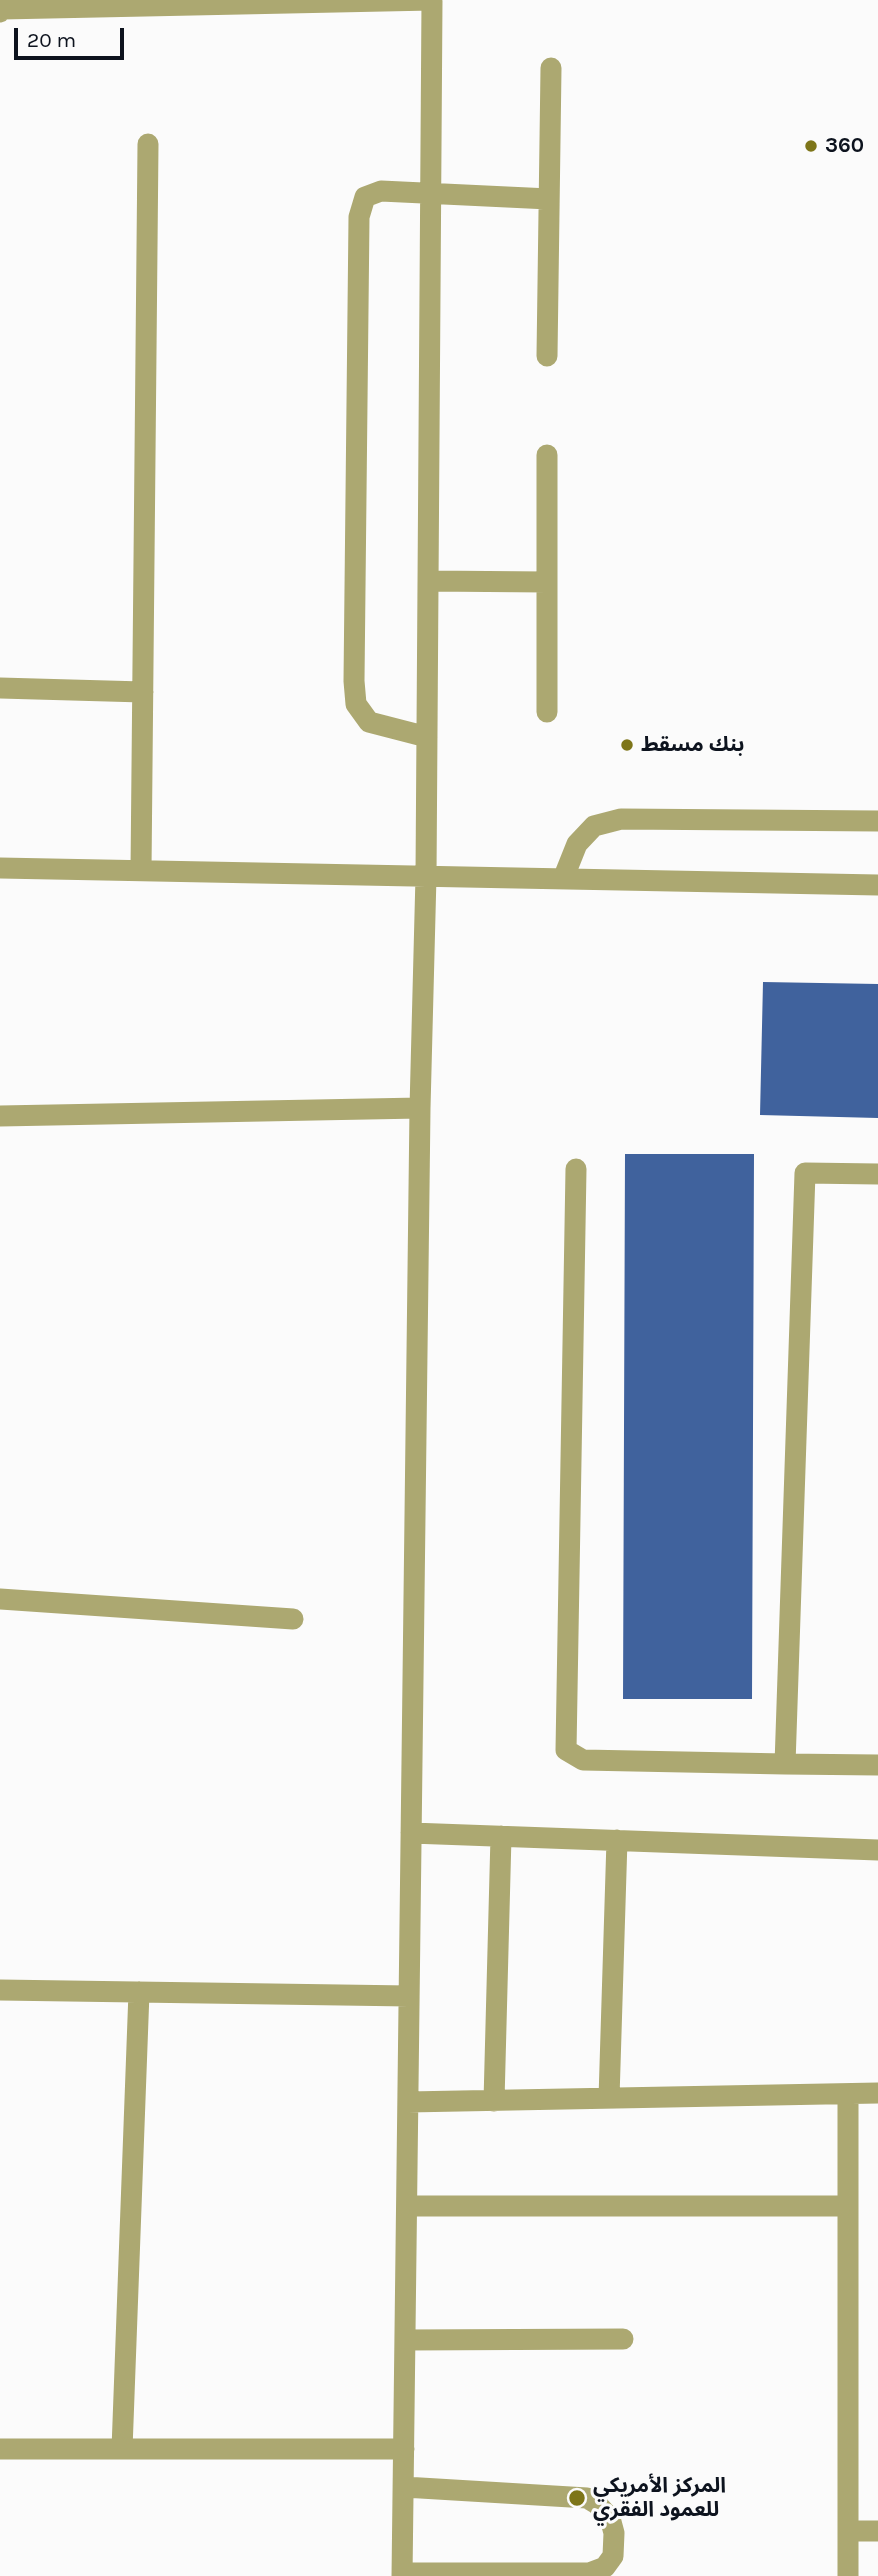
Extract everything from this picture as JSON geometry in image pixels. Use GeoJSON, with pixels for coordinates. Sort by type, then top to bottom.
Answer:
{"type":"FeatureCollection","features":[{"type":"Feature","properties":{"kind":"street"},"geometry":{"type":"LineString","coordinates":[[0,12],[2,9],[432,0],[426,876],[419,1108],[407,2340],[402,2574],[589,2574],[605,2567],[613,2556],[614,2533],[610,2518],[587,2498],[404,2487]]}},
{"type":"Feature","properties":{"kind":"street"},"geometry":{"type":"LineString","coordinates":[[547,356],[551,68]]}},
{"type":"Feature","properties":{"kind":"street"},"geometry":{"type":"LineString","coordinates":[[141,870],[148,144]]}},
{"type":"Feature","properties":{"kind":"street"},"geometry":{"type":"LineString","coordinates":[[427,737],[369,722],[356,704],[354,667],[359,217],[365,198],[381,191],[549,199]]}},
{"type":"Feature","properties":{"kind":"street"},"geometry":{"type":"LineString","coordinates":[[547,456],[547,712]]}},
{"type":"Feature","properties":{"kind":"street"},"geometry":{"type":"LineString","coordinates":[[428,581],[547,582]]}},
{"type":"Feature","properties":{"kind":"street"},"geometry":{"type":"LineString","coordinates":[[0,688],[143,692]]}},
{"type":"Feature","properties":{"kind":"street"},"geometry":{"type":"LineString","coordinates":[[564,879],[577,844],[594,826],[621,819],[878,821]]}},
{"type":"Feature","properties":{"kind":"street"},"geometry":{"type":"LineString","coordinates":[[0,867],[878,886]]}},
{"type":"Feature","properties":{"kind":"street"},"geometry":{"type":"LineString","coordinates":[[0,1115],[419,1108]]}},
{"type":"Feature","properties":{"kind":"street"},"geometry":{"type":"LineString","coordinates":[[576,1169],[566,1750],[583,1760],[878,1765]]}},
{"type":"Feature","properties":{"kind":"street"},"geometry":{"type":"LineString","coordinates":[[785,1765],[805,1173],[878,1174]]}},
{"type":"Feature","properties":{"kind":"street"},"geometry":{"type":"LineString","coordinates":[[0,1599],[293,1619]]}},
{"type":"Feature","properties":{"kind":"street"},"geometry":{"type":"LineString","coordinates":[[411,1833],[878,1850]]}},
{"type":"Feature","properties":{"kind":"street"},"geometry":{"type":"LineString","coordinates":[[494,2101],[501,1836]]}},
{"type":"Feature","properties":{"kind":"street"},"geometry":{"type":"LineString","coordinates":[[609,2098],[617,1840]]}},
{"type":"Feature","properties":{"kind":"street"},"geometry":{"type":"LineString","coordinates":[[0,1990],[409,1996]]}},
{"type":"Feature","properties":{"kind":"street"},"geometry":{"type":"LineString","coordinates":[[122,2449],[139,1992]]}},
{"type":"Feature","properties":{"kind":"street"},"geometry":{"type":"LineString","coordinates":[[408,2102],[878,2093]]}},
{"type":"Feature","properties":{"kind":"street"},"geometry":{"type":"LineString","coordinates":[[848,2094],[848,2576]]}},
{"type":"Feature","properties":{"kind":"street"},"geometry":{"type":"LineString","coordinates":[[407,2206],[848,2206]]}},
{"type":"Feature","properties":{"kind":"street"},"geometry":{"type":"LineString","coordinates":[[407,2340],[623,2339]]}},
{"type":"Feature","properties":{"kind":"street"},"geometry":{"type":"LineString","coordinates":[[0,2449],[404,2449]]}},
{"type":"Feature","properties":{"kind":"street"},"geometry":{"type":"LineString","coordinates":[[848,2531],[878,2531]]}},
{"type":"Feature","properties":{"kind":"building"},"geometry":{"type":"Polygon","coordinates":[[[763,982],[878,984],[878,1118],[760,1115],[763,982]]]}},
{"type":"Feature","properties":{"kind":"building"},"geometry":{"type":"Polygon","coordinates":[[[625,1154],[754,1154],[752,1699],[623,1699],[625,1154]]]}},
{"type":"Feature","properties":{"kind":"place","name":"360"},"geometry":{"type":"Point","coordinates":[811,146]}},
{"type":"Feature","properties":{"kind":"place","name":"بنك مسقط"},"geometry":{"type":"Point","coordinates":[627,745]}},
{"type":"Feature","properties":{"kind":"place","name":"المركز الأمريكي للعمود الفقري"},"geometry":{"type":"Point","coordinates":[577,2498]}}]}
